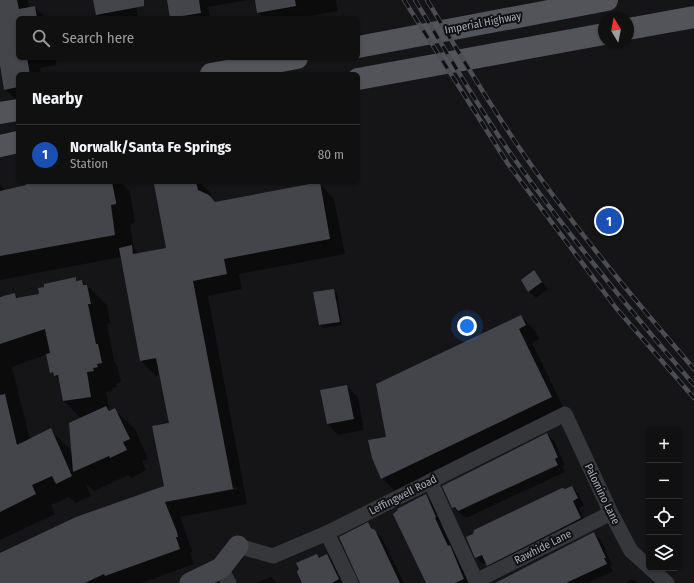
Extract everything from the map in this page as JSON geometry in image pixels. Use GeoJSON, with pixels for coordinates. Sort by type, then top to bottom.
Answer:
{"type":"FeatureCollection","features":[{"type":"Feature","properties":{"kind":"main road","name":"Imperial Highway"},"geometry":{"type":"LineString","coordinates":[[360,47],[607,0]]}},
{"type":"Feature","properties":{"kind":"main road"},"geometry":{"type":"LineString","coordinates":[[634,28],[694,17]]}},
{"type":"Feature","properties":{"kind":"main road"},"geometry":{"type":"LineString","coordinates":[[360,79],[598,35]]}},
{"type":"Feature","properties":{"kind":"main road"},"geometry":{"type":"LineString","coordinates":[[222,72],[286,60]]}},
{"type":"Feature","properties":{"kind":"main road"},"geometry":{"type":"LineString","coordinates":[[0,113],[16,110]]}},
{"type":"Feature","properties":{"kind":"main road"},"geometry":{"type":"LineString","coordinates":[[0,146],[16,142]]}},
{"type":"Feature","properties":{"kind":"street","name":"Leffingwell Road"},"geometry":{"type":"LineString","coordinates":[[238,546],[273,556],[327,533],[564,414]]}},
{"type":"Feature","properties":{"kind":"street","name":"Palomino Lane"},"geometry":{"type":"LineString","coordinates":[[564,414],[611,513],[632,551],[646,563]]}},
{"type":"Feature","properties":{"kind":"street"},"geometry":{"type":"LineString","coordinates":[[430,481],[476,582]]}},
{"type":"Feature","properties":{"kind":"street","name":"Rawhide Lane"},"geometry":{"type":"LineString","coordinates":[[476,582],[611,513]]}},
{"type":"Feature","properties":{"kind":"street"},"geometry":{"type":"LineString","coordinates":[[327,533],[351,583]]}},
{"type":"Feature","properties":{"kind":"street"},"geometry":{"type":"LineString","coordinates":[[190,583],[225,576],[238,546]]}},
{"type":"Feature","properties":{"kind":"street","name":"Palomino Lane"},"geometry":{"type":"LineString","coordinates":[[654,571],[667,583]]}},
{"type":"Feature","properties":{"kind":"building"},"geometry":{"type":"Polygon","coordinates":[[[0,0],[17,0],[19,9],[35,6],[37,16],[16,16],[16,60],[27,60],[30,72],[16,72],[16,87],[4,90],[0,65],[0,0]]]}},
{"type":"Feature","properties":{"kind":"building"},"geometry":{"type":"Polygon","coordinates":[[[93,0],[144,0],[144,6],[96,15],[93,0]]]}},
{"type":"Feature","properties":{"kind":"building"},"geometry":{"type":"Polygon","coordinates":[[[167,0],[199,0],[201,13],[182,16],[170,16],[167,0]]]}},
{"type":"Feature","properties":{"kind":"building"},"geometry":{"type":"Polygon","coordinates":[[[255,0],[295,0],[296,6],[257,13],[255,0]]]}},
{"type":"Feature","properties":{"kind":"building"},"geometry":{"type":"Polygon","coordinates":[[[112,184],[116,202],[116,204],[111,205],[115,235],[0,256],[0,191],[26,185],[112,184]]]}},
{"type":"Feature","properties":{"kind":"building"},"geometry":{"type":"Polygon","coordinates":[[[154,184],[196,184],[198,190],[209,195],[215,202],[310,184],[320,184],[330,239],[224,259],[227,274],[193,281],[233,489],[165,502],[177,532],[178,537],[176,537],[180,549],[105,576],[104,574],[85,583],[0,583],[0,553],[76,517],[164,486],[152,426],[169,423],[156,358],[140,361],[119,248],[132,245],[133,254],[166,248],[154,184]]]}},
{"type":"Feature","properties":{"kind":"building"},"geometry":{"type":"Polygon","coordinates":[[[534,270],[542,282],[528,292],[521,280],[534,270]]]}},
{"type":"Feature","properties":{"kind":"building"},"geometry":{"type":"Polygon","coordinates":[[[76,277],[76,281],[82,280],[83,285],[87,285],[91,304],[88,304],[96,344],[98,344],[102,363],[97,364],[98,367],[93,368],[94,371],[87,372],[91,397],[63,401],[58,375],[54,376],[53,372],[50,373],[46,354],[50,353],[45,329],[0,344],[0,297],[15,293],[16,298],[39,294],[38,288],[44,287],[44,284],[76,277]]]}},
{"type":"Feature","properties":{"kind":"building"},"geometry":{"type":"Polygon","coordinates":[[[334,289],[340,322],[319,325],[313,292],[334,289]]]}},
{"type":"Feature","properties":{"kind":"building"},"geometry":{"type":"Polygon","coordinates":[[[521,315],[526,325],[519,329],[552,397],[381,479],[372,458],[368,440],[386,437],[376,384],[521,315]]]}},
{"type":"Feature","properties":{"kind":"building"},"geometry":{"type":"Polygon","coordinates":[[[347,385],[354,419],[327,424],[320,390],[347,385]]]}},
{"type":"Feature","properties":{"kind":"building"},"geometry":{"type":"Polygon","coordinates":[[[5,394],[17,445],[51,428],[72,476],[56,484],[52,476],[32,485],[36,494],[0,512],[0,395],[5,394]]]}},
{"type":"Feature","properties":{"kind":"building"},"geometry":{"type":"Polygon","coordinates":[[[106,406],[109,411],[115,408],[130,439],[123,442],[127,450],[110,458],[109,456],[73,472],[69,423],[106,406]]]}},
{"type":"Feature","properties":{"kind":"building"},"geometry":{"type":"Polygon","coordinates":[[[547,433],[558,457],[555,459],[558,465],[458,511],[455,507],[452,508],[442,486],[547,433]]]}},
{"type":"Feature","properties":{"kind":"building"},"geometry":{"type":"Polygon","coordinates":[[[572,486],[578,498],[573,501],[581,518],[487,566],[482,555],[475,558],[466,537],[473,534],[474,530],[562,488],[565,489],[572,486]]]}},
{"type":"Feature","properties":{"kind":"building"},"geometry":{"type":"Polygon","coordinates":[[[426,494],[436,517],[435,518],[448,546],[450,545],[464,579],[455,583],[426,583],[393,514],[398,510],[397,509],[426,494]]]}},
{"type":"Feature","properties":{"kind":"building"},"geometry":{"type":"Polygon","coordinates":[[[368,522],[371,528],[375,530],[400,583],[360,583],[339,537],[368,522]]]}},
{"type":"Feature","properties":{"kind":"building"},"geometry":{"type":"Polygon","coordinates":[[[594,532],[606,558],[604,558],[607,564],[566,583],[495,583],[594,532]]]}},
{"type":"Feature","properties":{"kind":"building"},"geometry":{"type":"Polygon","coordinates":[[[317,554],[319,558],[327,554],[339,579],[332,583],[302,583],[297,572],[299,569],[296,563],[317,554]]]}},
{"type":"Feature","properties":{"kind":"railway"},"geometry":{"type":"LineString","coordinates":[[404,0],[508,164],[616,308],[694,398]]}},
{"type":"Feature","properties":{"kind":"railway"},"geometry":{"type":"LineString","coordinates":[[415,0],[482,111],[528,178],[597,268],[694,385]]}},
{"type":"Feature","properties":{"kind":"railway"},"geometry":{"type":"LineString","coordinates":[[427,0],[467,67],[539,176],[614,274],[694,369]]}},
{"type":"Feature","properties":{"kind":"place","name":"Norwalk/Santa Fe Springs"},"geometry":{"type":"Point","coordinates":[609,221]}}]}
